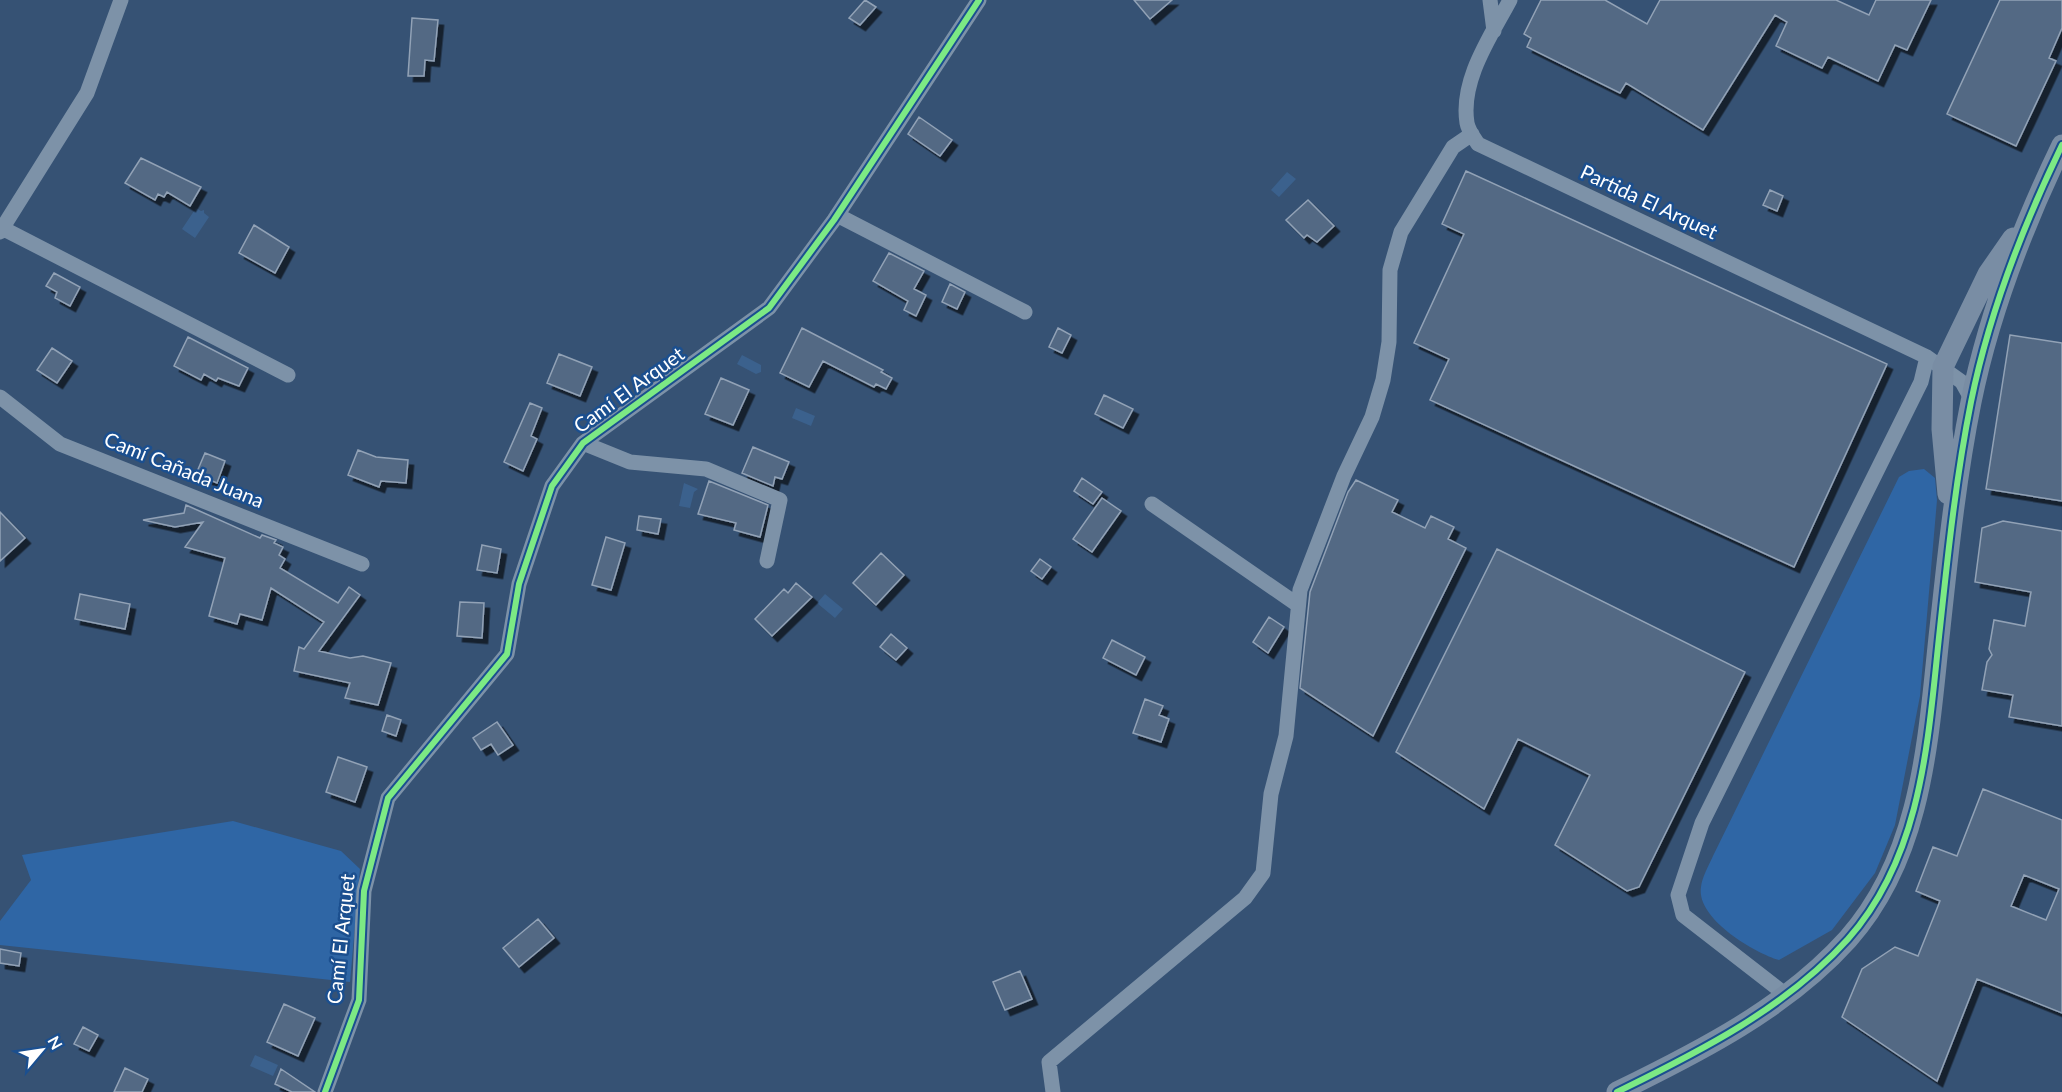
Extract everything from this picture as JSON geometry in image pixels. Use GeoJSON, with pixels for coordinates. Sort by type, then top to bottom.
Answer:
{"type":"FeatureCollection","features":[{"type":"Feature","properties":{"kind":"street"},"geometry":{"type":"LineString","coordinates":[[121,0],[87,93],[1,230],[288,375]]}},
{"type":"Feature","properties":{"kind":"street","name":"Camí El Arquet"},"geometry":{"type":"LineString","coordinates":[[325,1092],[359,1000],[363,891],[388,798],[507,654],[519,584],[552,486],[583,443],[769,308],[837,215],[980,0]]}},
{"type":"Feature","properties":{"kind":"street"},"geometry":{"type":"LineString","coordinates":[[1490,0],[1494,31]]}},
{"type":"Feature","properties":{"kind":"street"},"geometry":{"type":"LineString","coordinates":[[1053,1092],[1049,1062],[1245,898],[1263,873],[1271,794],[1286,736],[1300,590],[1372,417],[1383,380],[1389,342],[1390,270],[1401,232],[1453,147],[1472,134],[1467,125],[1467,96],[1483,51],[1510,0]]}},
{"type":"Feature","properties":{"kind":"street","name":"Partida El Arquet"},"geometry":{"type":"LineString","coordinates":[[1472,134],[1478,144],[1935,362],[1962,382],[1971,400]]}},
{"type":"Feature","properties":{"kind":"street"},"geometry":{"type":"LineString","coordinates":[[1617,1092],[1736,1029],[1786,995],[1849,938],[1881,892],[1907,836],[1924,768],[1951,525],[1971,400],[1993,319],[2028,215],[2062,145]]}},
{"type":"Feature","properties":{"kind":"street"},"geometry":{"type":"LineString","coordinates":[[837,215],[1026,312]]}},
{"type":"Feature","properties":{"kind":"street"},"geometry":{"type":"LineString","coordinates":[[1786,995],[1683,915],[1678,895],[1702,823],[1921,382],[1988,274],[2028,215]]}},
{"type":"Feature","properties":{"kind":"street"},"geometry":{"type":"LineString","coordinates":[[1935,362],[1951,525]]}},
{"type":"Feature","properties":{"kind":"street","name":"Camí Cañada Juana"},"geometry":{"type":"LineString","coordinates":[[0,397],[60,444],[363,564]]}},
{"type":"Feature","properties":{"kind":"street"},"geometry":{"type":"LineString","coordinates":[[583,443],[630,462],[706,469],[780,500],[767,561]]}},
{"type":"Feature","properties":{"kind":"street"},"geometry":{"type":"LineString","coordinates":[[1152,504],[1298,605]]}},
{"type":"Feature","properties":{"kind":"shaded area"},"geometry":{"type":"Polygon","coordinates":[[[1287,172],[1296,179],[1279,197],[1271,190],[1287,172]]]}},
{"type":"Feature","properties":{"kind":"shaded area"},"geometry":{"type":"Polygon","coordinates":[[[196,208],[204,210],[209,217],[195,238],[182,229],[196,208]]]}},
{"type":"Feature","properties":{"kind":"shaded area"},"geometry":{"type":"Polygon","coordinates":[[[742,355],[761,365],[761,372],[756,374],[737,364],[742,355]]]}},
{"type":"Feature","properties":{"kind":"shaded area"},"geometry":{"type":"Polygon","coordinates":[[[796,408],[815,416],[811,426],[792,418],[796,408]]]}},
{"type":"Feature","properties":{"kind":"shaded area"},"geometry":{"type":"Polygon","coordinates":[[[1924,469],[1935,478],[1937,500],[1920,696],[1895,825],[1875,873],[1832,930],[1779,960],[1755,950],[1717,922],[1707,910],[1702,899],[1703,879],[1899,477],[1909,471],[1924,469]]]}},
{"type":"Feature","properties":{"kind":"shaded area"},"geometry":{"type":"Polygon","coordinates":[[[684,483],[698,489],[694,492],[690,508],[679,506],[684,483]]]}},
{"type":"Feature","properties":{"kind":"shaded area"},"geometry":{"type":"Polygon","coordinates":[[[825,594],[843,609],[835,618],[817,603],[825,594]]]}},
{"type":"Feature","properties":{"kind":"shaded area"},"geometry":{"type":"Polygon","coordinates":[[[233,821],[341,851],[360,869],[350,982],[0,945],[0,921],[31,880],[22,855],[233,821]]]}},
{"type":"Feature","properties":{"kind":"shaded area"},"geometry":{"type":"Polygon","coordinates":[[[255,1055],[278,1065],[273,1076],[250,1066],[255,1055]]]}},
{"type":"Feature","properties":{"kind":"building"},"geometry":{"type":"Polygon","coordinates":[[[865,0],[876,7],[860,25],[849,18],[865,0]]]}},
{"type":"Feature","properties":{"kind":"building"},"geometry":{"type":"Polygon","coordinates":[[[1134,0],[1172,0],[1150,19],[1134,0]]]}},
{"type":"Feature","properties":{"kind":"building"},"geometry":{"type":"Polygon","coordinates":[[[1541,0],[1605,0],[1647,24],[1660,0],[1836,0],[1869,15],[1876,0],[1931,0],[1907,50],[1895,45],[1878,81],[1828,57],[1822,68],[1776,46],[1787,22],[1775,15],[1703,130],[1626,83],[1620,93],[1527,47],[1531,38],[1524,34],[1541,0]]]}},
{"type":"Feature","properties":{"kind":"building"},"geometry":{"type":"Polygon","coordinates":[[[2000,0],[2062,0],[2062,28],[2049,58],[2056,61],[2016,146],[1947,114],[2000,0]]]}},
{"type":"Feature","properties":{"kind":"building"},"geometry":{"type":"Polygon","coordinates":[[[412,18],[438,20],[434,61],[425,60],[424,76],[408,76],[412,18]]]}},
{"type":"Feature","properties":{"kind":"building"},"geometry":{"type":"Polygon","coordinates":[[[919,117],[952,140],[940,156],[908,134],[919,117]]]}},
{"type":"Feature","properties":{"kind":"building"},"geometry":{"type":"Polygon","coordinates":[[[141,158],[201,187],[190,206],[167,192],[164,197],[158,194],[155,200],[125,183],[141,158]]]}},
{"type":"Feature","properties":{"kind":"building"},"geometry":{"type":"Polygon","coordinates":[[[1466,171],[1887,364],[1794,567],[1430,400],[1449,359],[1414,343],[1464,234],[1442,224],[1466,171]]]}},
{"type":"Feature","properties":{"kind":"building"},"geometry":{"type":"Polygon","coordinates":[[[1770,190],[1783,196],[1777,211],[1763,205],[1770,190]]]}},
{"type":"Feature","properties":{"kind":"building"},"geometry":{"type":"Polygon","coordinates":[[[1308,200],[1334,226],[1317,242],[1307,235],[1304,238],[1286,220],[1308,200]]]}},
{"type":"Feature","properties":{"kind":"building"},"geometry":{"type":"Polygon","coordinates":[[[254,225],[289,247],[275,273],[239,253],[254,225]]]}},
{"type":"Feature","properties":{"kind":"building"},"geometry":{"type":"Polygon","coordinates":[[[889,253],[924,271],[914,289],[926,295],[916,316],[904,310],[908,301],[873,281],[889,253]]]}},
{"type":"Feature","properties":{"kind":"building"},"geometry":{"type":"Polygon","coordinates":[[[54,273],[80,287],[70,306],[55,298],[57,292],[46,286],[54,273]]]}},
{"type":"Feature","properties":{"kind":"building"},"geometry":{"type":"Polygon","coordinates":[[[950,284],[965,292],[957,309],[942,302],[950,284]]]}},
{"type":"Feature","properties":{"kind":"building"},"geometry":{"type":"Polygon","coordinates":[[[802,328],[883,370],[881,372],[892,378],[886,389],[876,384],[874,387],[823,361],[809,387],[780,373],[802,328]]]}},
{"type":"Feature","properties":{"kind":"building"},"geometry":{"type":"Polygon","coordinates":[[[1058,328],[1071,335],[1062,353],[1049,347],[1058,328]]]}},
{"type":"Feature","properties":{"kind":"building"},"geometry":{"type":"Polygon","coordinates":[[[2010,335],[2062,343],[2062,501],[1986,489],[2010,335]]]}},
{"type":"Feature","properties":{"kind":"building"},"geometry":{"type":"Polygon","coordinates":[[[188,337],[248,368],[239,386],[218,378],[216,381],[204,374],[201,380],[174,366],[188,337]]]}},
{"type":"Feature","properties":{"kind":"building"},"geometry":{"type":"Polygon","coordinates":[[[52,348],[72,361],[57,383],[37,370],[52,348]]]}},
{"type":"Feature","properties":{"kind":"building"},"geometry":{"type":"Polygon","coordinates":[[[559,354],[592,367],[580,396],[547,383],[559,354]]]}},
{"type":"Feature","properties":{"kind":"building"},"geometry":{"type":"Polygon","coordinates":[[[721,378],[749,390],[733,425],[705,414],[721,378]]]}},
{"type":"Feature","properties":{"kind":"building"},"geometry":{"type":"Polygon","coordinates":[[[1104,395],[1133,409],[1123,428],[1095,414],[1104,395]]]}},
{"type":"Feature","properties":{"kind":"building"},"geometry":{"type":"Polygon","coordinates":[[[530,403],[542,408],[531,436],[537,439],[523,471],[504,462],[530,403]]]}},
{"type":"Feature","properties":{"kind":"building"},"geometry":{"type":"Polygon","coordinates":[[[753,447],[789,462],[782,479],[775,477],[773,486],[742,473],[753,447]]]}},
{"type":"Feature","properties":{"kind":"building"},"geometry":{"type":"Polygon","coordinates":[[[358,450],[376,457],[408,460],[406,483],[381,481],[379,487],[348,475],[358,450]]]}},
{"type":"Feature","properties":{"kind":"building"},"geometry":{"type":"Polygon","coordinates":[[[205,453],[225,461],[217,483],[196,474],[205,453]]]}},
{"type":"Feature","properties":{"kind":"building"},"geometry":{"type":"Polygon","coordinates":[[[1082,478],[1102,492],[1093,504],[1074,491],[1082,478]]]}},
{"type":"Feature","properties":{"kind":"building"},"geometry":{"type":"Polygon","coordinates":[[[1356,480],[1398,500],[1392,512],[1425,528],[1431,516],[1454,527],[1448,539],[1466,548],[1373,736],[1300,688],[1310,592],[1348,492],[1356,480]]]}},
{"type":"Feature","properties":{"kind":"building"},"geometry":{"type":"Polygon","coordinates":[[[709,481],[768,505],[760,537],[734,530],[736,523],[698,514],[709,481]]]}},
{"type":"Feature","properties":{"kind":"building"},"geometry":{"type":"Polygon","coordinates":[[[1102,498],[1121,511],[1092,552],[1073,539],[1102,498]]]}},
{"type":"Feature","properties":{"kind":"building"},"geometry":{"type":"Polygon","coordinates":[[[186,505],[260,538],[262,535],[276,540],[274,543],[283,547],[279,555],[285,559],[280,568],[338,603],[349,587],[360,595],[319,651],[350,658],[363,656],[391,663],[378,705],[345,698],[350,683],[294,671],[299,647],[304,649],[324,622],[271,588],[262,620],[240,614],[237,624],[209,616],[225,558],[185,547],[203,522],[175,527],[143,520],[184,513],[186,505]]]}},
{"type":"Feature","properties":{"kind":"building"},"geometry":{"type":"Polygon","coordinates":[[[0,512],[25,538],[0,561],[0,512]]]}},
{"type":"Feature","properties":{"kind":"building"},"geometry":{"type":"Polygon","coordinates":[[[639,516],[661,519],[658,534],[637,530],[639,516]]]}},
{"type":"Feature","properties":{"kind":"building"},"geometry":{"type":"Polygon","coordinates":[[[2003,521],[2062,531],[2062,726],[2009,717],[2013,695],[1982,690],[1987,662],[1992,655],[1989,649],[1994,620],[2025,626],[2031,592],[1975,582],[1982,528],[2003,521]]]}},
{"type":"Feature","properties":{"kind":"building"},"geometry":{"type":"Polygon","coordinates":[[[606,537],[625,543],[611,590],[592,585],[606,537]]]}},
{"type":"Feature","properties":{"kind":"building"},"geometry":{"type":"Polygon","coordinates":[[[482,545],[501,549],[497,573],[477,570],[482,545]]]}},
{"type":"Feature","properties":{"kind":"building"},"geometry":{"type":"Polygon","coordinates":[[[1497,549],[1745,672],[1639,887],[1627,891],[1555,845],[1590,775],[1518,739],[1484,809],[1396,752],[1497,549]]]}},
{"type":"Feature","properties":{"kind":"building"},"geometry":{"type":"Polygon","coordinates":[[[881,553],[904,575],[876,605],[853,583],[881,553]]]}},
{"type":"Feature","properties":{"kind":"building"},"geometry":{"type":"Polygon","coordinates":[[[1040,559],[1051,567],[1042,579],[1031,571],[1040,559]]]}},
{"type":"Feature","properties":{"kind":"building"},"geometry":{"type":"Polygon","coordinates":[[[796,583],[812,597],[772,636],[755,619],[784,589],[788,593],[796,583]]]}},
{"type":"Feature","properties":{"kind":"building"},"geometry":{"type":"Polygon","coordinates":[[[80,594],[130,604],[125,629],[75,619],[80,594]]]}},
{"type":"Feature","properties":{"kind":"building"},"geometry":{"type":"Polygon","coordinates":[[[460,602],[484,603],[482,638],[457,636],[460,602]]]}},
{"type":"Feature","properties":{"kind":"building"},"geometry":{"type":"Polygon","coordinates":[[[1269,617],[1284,627],[1268,653],[1253,642],[1269,617]]]}},
{"type":"Feature","properties":{"kind":"building"},"geometry":{"type":"Polygon","coordinates":[[[891,634],[907,648],[896,660],[880,647],[891,634]]]}},
{"type":"Feature","properties":{"kind":"building"},"geometry":{"type":"Polygon","coordinates":[[[1112,640],[1145,657],[1136,675],[1103,658],[1112,640]]]}},
{"type":"Feature","properties":{"kind":"building"},"geometry":{"type":"Polygon","coordinates":[[[1145,699],[1163,706],[1159,715],[1169,719],[1161,742],[1133,733],[1145,699]]]}},
{"type":"Feature","properties":{"kind":"building"},"geometry":{"type":"Polygon","coordinates":[[[387,715],[401,720],[396,736],[382,731],[387,715]]]}},
{"type":"Feature","properties":{"kind":"building"},"geometry":{"type":"Polygon","coordinates":[[[497,722],[513,745],[498,755],[491,744],[481,750],[473,738],[497,722]]]}},
{"type":"Feature","properties":{"kind":"building"},"geometry":{"type":"Polygon","coordinates":[[[338,757],[367,767],[355,802],[326,792],[338,757]]]}},
{"type":"Feature","properties":{"kind":"building"},"geometry":{"type":"Polygon","coordinates":[[[1983,789],[2062,820],[2062,1013],[1977,979],[1937,1081],[1842,1017],[1862,969],[1895,947],[1918,956],[1940,901],[1916,891],[1933,847],[1957,856],[1983,789]],[[2024,875],[2011,906],[2046,920],[2059,889],[2024,875]]]}},
{"type":"Feature","properties":{"kind":"building"},"geometry":{"type":"Polygon","coordinates":[[[538,919],[554,938],[519,967],[503,948],[538,919]]]}},
{"type":"Feature","properties":{"kind":"building"},"geometry":{"type":"Polygon","coordinates":[[[0,949],[21,953],[19,966],[0,963],[0,949]]]}},
{"type":"Feature","properties":{"kind":"building"},"geometry":{"type":"Polygon","coordinates":[[[1020,971],[1032,999],[1005,1010],[993,982],[1020,971]]]}},
{"type":"Feature","properties":{"kind":"building"},"geometry":{"type":"Polygon","coordinates":[[[284,1004],[315,1018],[298,1056],[267,1042],[284,1004]]]}},
{"type":"Feature","properties":{"kind":"building"},"geometry":{"type":"Polygon","coordinates":[[[83,1027],[98,1035],[89,1051],[74,1044],[83,1027]]]}},
{"type":"Feature","properties":{"kind":"building"},"geometry":{"type":"Polygon","coordinates":[[[125,1068],[148,1079],[142,1092],[114,1092],[125,1068]]]}},
{"type":"Feature","properties":{"kind":"building"},"geometry":{"type":"Polygon","coordinates":[[[281,1069],[315,1092],[292,1092],[275,1084],[281,1069]]]}},
{"type":"Feature","properties":{"kind":"cycle path"},"geometry":{"type":"LineString","coordinates":[[325,1092],[359,1000],[364,891],[388,798],[507,654],[519,584],[552,486],[583,443],[769,308],[834,220],[979,0]]}},
{"type":"Feature","properties":{"kind":"cycle path"},"geometry":{"type":"LineString","coordinates":[[1617,1092],[1710,1044],[1769,1007],[1797,986],[1824,964],[1848,939],[1873,905],[1893,869],[1918,792],[1926,751],[1957,487],[1978,369],[2009,270],[2062,145]]}}]}
